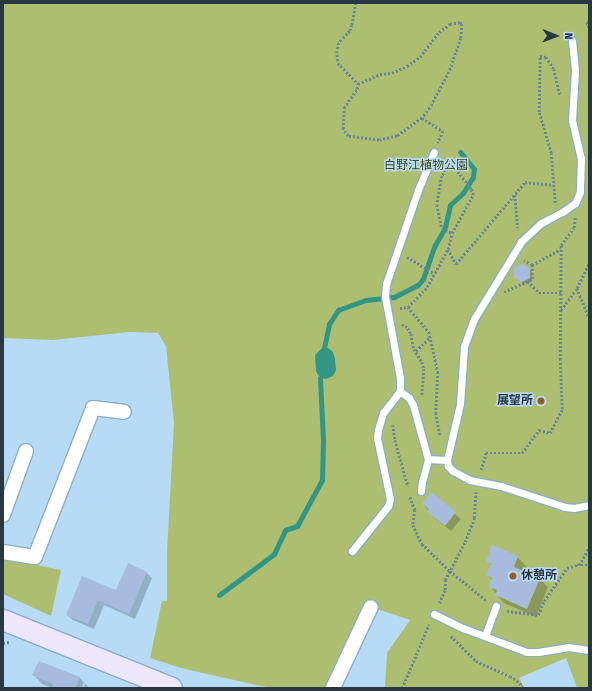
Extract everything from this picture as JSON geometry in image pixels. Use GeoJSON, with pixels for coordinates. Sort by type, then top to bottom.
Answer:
{"type":"FeatureCollection","features":[{"type":"Feature","properties":{"kind":"street"},"geometry":{"type":"LineString","coordinates":[[3,552],[35,557],[93,408],[124,412]]}},
{"type":"Feature","properties":{"kind":"street"},"geometry":{"type":"LineString","coordinates":[[3,516],[26,451]]}},
{"type":"Feature","properties":{"kind":"street"},"geometry":{"type":"LineString","coordinates":[[333,688],[371,607]]}},
{"type":"Feature","properties":{"kind":"street"},"geometry":{"type":"LineString","coordinates":[[3,620],[172,688]]}},
{"type":"Feature","properties":{"kind":"lane"},"geometry":{"type":"LineString","coordinates":[[572,41],[575,71],[572,120],[581,168],[580,192],[575,203],[540,224],[521,243],[479,309],[464,347],[460,404],[447,460],[448,466],[461,477],[501,486],[565,507],[574,508],[589,505]]}},
{"type":"Feature","properties":{"kind":"lane"},"geometry":{"type":"LineString","coordinates":[[352,551],[388,506],[390,499],[378,438],[378,430],[383,413],[400,391],[400,378],[385,302],[386,284],[418,190],[434,152]]}},
{"type":"Feature","properties":{"kind":"lane"},"geometry":{"type":"LineString","coordinates":[[400,391],[409,398],[413,405],[428,459],[421,491]]}},
{"type":"Feature","properties":{"kind":"lane"},"geometry":{"type":"LineString","coordinates":[[428,459],[447,460]]}},
{"type":"Feature","properties":{"kind":"lane"},"geometry":{"type":"LineString","coordinates":[[485,636],[496,606]]}},
{"type":"Feature","properties":{"kind":"lane"},"geometry":{"type":"LineString","coordinates":[[434,614],[527,652],[546,651],[568,647],[589,650]]}},
{"type":"Feature","properties":{"kind":"path"},"geometry":{"type":"LineString","coordinates":[[356,3],[350,31],[339,43],[337,51],[338,63],[358,84]]}},
{"type":"Feature","properties":{"kind":"path"},"geometry":{"type":"LineString","coordinates":[[460,22],[462,24],[461,38],[449,72],[430,108],[422,118],[397,136],[379,140],[348,136],[344,133],[344,108],[357,89],[358,84],[380,74],[392,73],[407,66],[420,57],[439,32],[450,24],[460,22]]}},
{"type":"Feature","properties":{"kind":"path"},"geometry":{"type":"LineString","coordinates":[[589,22],[587,22],[589,27]]}},
{"type":"Feature","properties":{"kind":"path"},"geometry":{"type":"LineString","coordinates":[[556,215],[549,142],[539,112],[540,56],[546,57],[554,69],[560,99]]}},
{"type":"Feature","properties":{"kind":"path"},"geometry":{"type":"LineString","coordinates":[[408,307],[427,287],[448,249],[452,233],[473,195],[469,186],[450,163],[434,152],[443,132],[422,118]]}},
{"type":"Feature","properties":{"kind":"path"},"geometry":{"type":"LineString","coordinates":[[450,163],[442,176],[437,205],[442,228],[452,233]]}},
{"type":"Feature","properties":{"kind":"path"},"geometry":{"type":"LineString","coordinates":[[448,249],[456,264],[525,182],[553,185]]}},
{"type":"Feature","properties":{"kind":"path"},"geometry":{"type":"LineString","coordinates":[[515,195],[521,243]]}},
{"type":"Feature","properties":{"kind":"path"},"geometry":{"type":"LineString","coordinates":[[444,590],[445,580],[465,542],[474,518],[477,481],[486,453],[522,453],[539,430],[550,433],[562,409],[560,360],[561,246],[574,228],[575,203]]}},
{"type":"Feature","properties":{"kind":"path"},"geometry":{"type":"LineString","coordinates":[[532,265],[561,249]]}},
{"type":"Feature","properties":{"kind":"path"},"geometry":{"type":"LineString","coordinates":[[398,251],[434,274]]}},
{"type":"Feature","properties":{"kind":"path"},"geometry":{"type":"LineString","coordinates":[[513,255],[532,265]]}},
{"type":"Feature","properties":{"kind":"path"},"geometry":{"type":"LineString","coordinates":[[561,310],[577,288],[589,263]]}},
{"type":"Feature","properties":{"kind":"path"},"geometry":{"type":"LineString","coordinates":[[517,285],[532,278],[532,265]]}},
{"type":"Feature","properties":{"kind":"path"},"geometry":{"type":"LineString","coordinates":[[528,281],[539,293],[561,293]]}},
{"type":"Feature","properties":{"kind":"path"},"geometry":{"type":"LineString","coordinates":[[577,288],[589,318]]}},
{"type":"Feature","properties":{"kind":"path"},"geometry":{"type":"LineString","coordinates":[[385,302],[408,307],[429,332],[429,338],[438,372],[437,426],[441,439],[449,451]]}},
{"type":"Feature","properties":{"kind":"path"},"geometry":{"type":"LineString","coordinates":[[389,317],[408,328],[424,369],[422,400]]}},
{"type":"Feature","properties":{"kind":"path"},"geometry":{"type":"LineString","coordinates":[[416,351],[429,338]]}},
{"type":"Feature","properties":{"kind":"path"},"geometry":{"type":"LineString","coordinates":[[579,565],[589,548]]}},
{"type":"Feature","properties":{"kind":"path"},"geometry":{"type":"LineString","coordinates":[[450,571],[480,597],[502,610],[538,615],[544,601],[567,568],[579,565],[589,565]]}},
{"type":"Feature","properties":{"kind":"path"},"geometry":{"type":"LineString","coordinates":[[402,688],[429,623]]}},
{"type":"Feature","properties":{"kind":"path"},"geometry":{"type":"LineString","coordinates":[[446,632],[476,661],[510,676],[520,683],[523,688]]}},
{"type":"Feature","properties":{"kind":"green space","name":"白野江植物公園"},"geometry":{"type":"Polygon","coordinates":[[[3,3],[589,3],[589,688],[577,688],[566,658],[519,678],[524,688],[385,688],[387,653],[410,620],[366,605],[326,688],[275,688],[261,686],[181,668],[150,658],[162,601],[167,601],[167,552],[174,423],[166,346],[158,333],[129,332],[53,340],[3,338],[3,3]]]}},
{"type":"Feature","properties":{"kind":"green space"},"geometry":{"type":"Polygon","coordinates":[[[3,558],[61,570],[51,616],[3,594],[3,558]]]}},
{"type":"Feature","properties":{"kind":"shaded area"},"geometry":{"type":"Polygon","coordinates":[[[322,348],[328,348],[333,352],[335,359],[336,370],[333,376],[326,379],[320,378],[316,371],[315,355],[322,348]]]}},
{"type":"Feature","properties":{"kind":"building"},"geometry":{"type":"Polygon","coordinates":[[[522,264],[530,268],[530,278],[522,282],[514,278],[514,268],[522,264]]]}},
{"type":"Feature","properties":{"kind":"building"},"geometry":{"type":"Polygon","coordinates":[[[431,492],[456,512],[445,526],[426,511],[429,509],[422,504],[431,492]]]}},
{"type":"Feature","properties":{"kind":"building","name":"休憩所"},"geometry":{"type":"Polygon","coordinates":[[[492,545],[518,556],[514,567],[540,578],[527,609],[495,595],[497,590],[489,587],[492,578],[486,575],[491,564],[486,561],[492,545]]]}},
{"type":"Feature","properties":{"kind":"building"},"geometry":{"type":"Polygon","coordinates":[[[128,563],[147,572],[129,614],[98,600],[88,624],[66,615],[82,576],[116,590],[128,563]]]}},
{"type":"Feature","properties":{"kind":"building"},"geometry":{"type":"Polygon","coordinates":[[[39,661],[80,677],[76,688],[53,688],[53,684],[32,675],[39,661]]]}},
{"type":"Feature","properties":{"kind":"waterway"},"geometry":{"type":"LineString","coordinates":[[445,227],[450,205],[463,193],[473,177],[474,169],[460,152]]}},
{"type":"Feature","properties":{"kind":"waterway"},"geometry":{"type":"LineString","coordinates":[[324,348],[329,324],[338,310],[366,300],[394,297],[418,285],[423,279],[435,245],[443,231]]}},
{"type":"Feature","properties":{"kind":"waterway"},"geometry":{"type":"LineString","coordinates":[[219,595],[274,554],[285,530],[297,526],[322,480],[323,440],[320,378]]}},
{"type":"Feature","properties":{"kind":"place","name":"展望所"},"geometry":{"type":"Point","coordinates":[541,401]}},
{"type":"Feature","properties":{"kind":"place","name":"休憩所"},"geometry":{"type":"Point","coordinates":[513,576]}}]}
